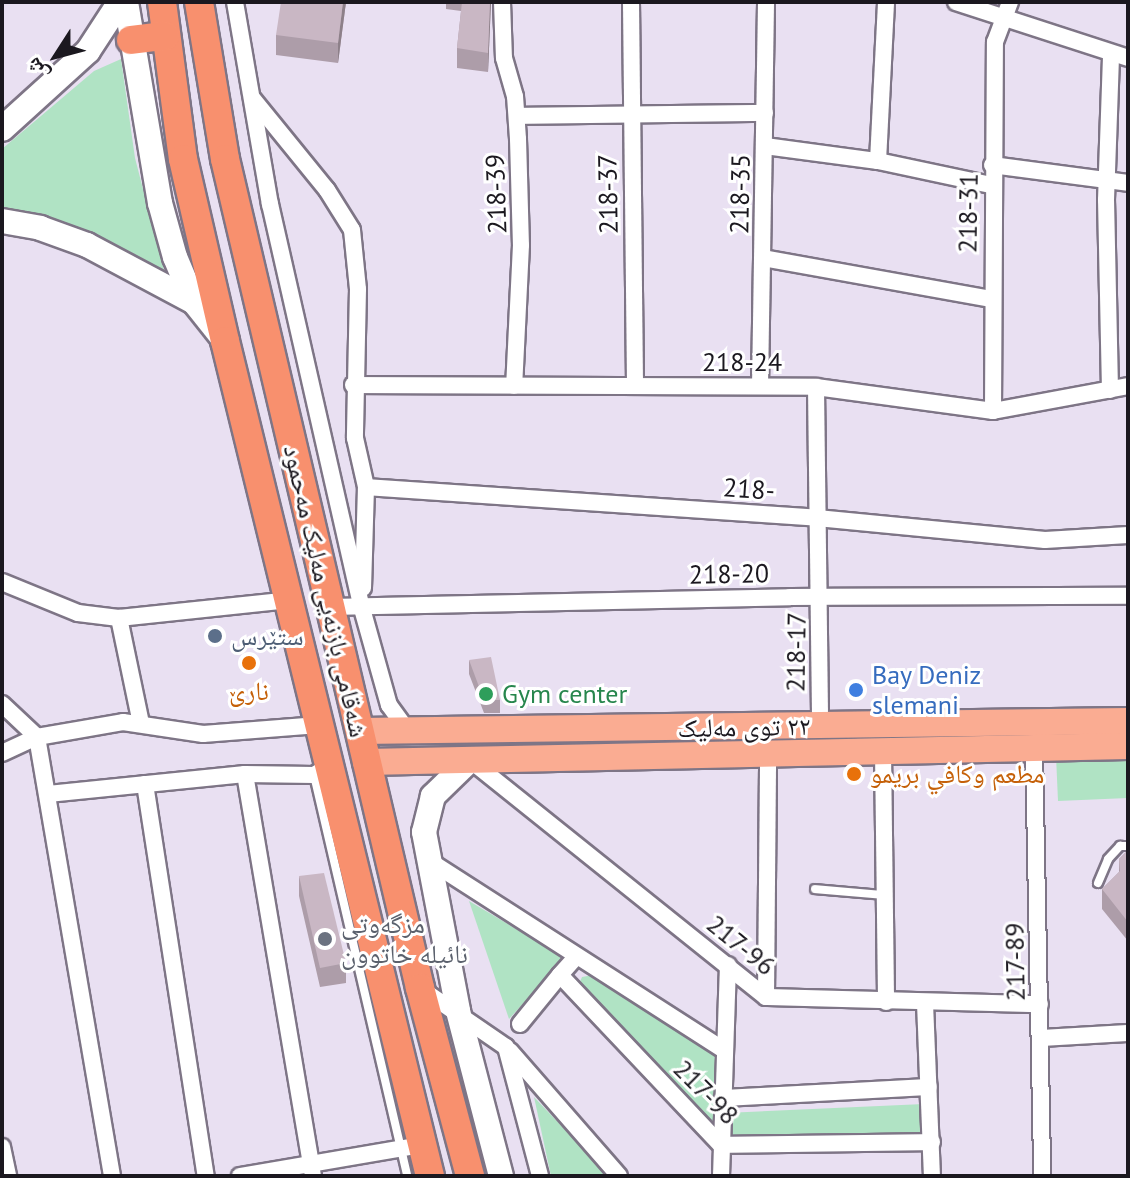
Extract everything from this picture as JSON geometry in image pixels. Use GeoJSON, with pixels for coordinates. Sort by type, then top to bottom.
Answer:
{"type":"FeatureCollection","features":[{"type":"Feature","properties":{"kind":"highway","name":"شەقامی بازنەیی مەلیک مەحمود"},"geometry":{"type":"LineString","coordinates":[[162,2],[183,159],[319,725],[322,770],[410,1147],[430,1176]]}},
{"type":"Feature","properties":{"kind":"highway","name":"شەقامی بازنەیی مەلیک مەحمود"},"geometry":{"type":"LineString","coordinates":[[199,2],[225,159],[420,988],[470,1176]]}},
{"type":"Feature","properties":{"kind":"highway"},"geometry":{"type":"LineString","coordinates":[[131,40],[165,36]]}},
{"type":"Feature","properties":{"kind":"main road"},"geometry":{"type":"LineString","coordinates":[[123,2],[160,203],[194,302],[225,341]]}},
{"type":"Feature","properties":{"kind":"main road"},"geometry":{"type":"LineString","coordinates":[[2,129],[88,51],[123,2]]}},
{"type":"Feature","properties":{"kind":"main road"},"geometry":{"type":"LineString","coordinates":[[2,221],[40,228],[87,245],[194,302]]}},
{"type":"Feature","properties":{"kind":"main road","name":"٢٢ توی مەلیک"},"geometry":{"type":"LineString","coordinates":[[360,731],[409,733],[1128,721]]}},
{"type":"Feature","properties":{"kind":"main road","name":"٢٢ توی مەلیک"},"geometry":{"type":"LineString","coordinates":[[366,762],[1128,746]]}},
{"type":"Feature","properties":{"kind":"main road"},"geometry":{"type":"LineString","coordinates":[[470,760],[433,796],[424,832],[458,1011],[501,1176]]}},
{"type":"Feature","properties":{"kind":"street"},"geometry":{"type":"LineString","coordinates":[[235,2],[248,92],[361,605],[389,705],[409,733]]}},
{"type":"Feature","properties":{"kind":"street","name":"218-39"},"geometry":{"type":"LineString","coordinates":[[502,2],[504,58],[517,116],[521,245],[514,386]]}},
{"type":"Feature","properties":{"kind":"street","name":"218-37"},"geometry":{"type":"LineString","coordinates":[[631,2],[635,386]]}},
{"type":"Feature","properties":{"kind":"street","name":"218-35"},"geometry":{"type":"LineString","coordinates":[[760,386],[766,2]]}},
{"type":"Feature","properties":{"kind":"street"},"geometry":{"type":"LineString","coordinates":[[878,161],[886,2]]}},
{"type":"Feature","properties":{"kind":"street"},"geometry":{"type":"LineString","coordinates":[[956,2],[1008,10],[1123,56],[1107,181],[1110,390]]}},
{"type":"Feature","properties":{"kind":"street","name":"218-31"},"geometry":{"type":"LineString","coordinates":[[993,411],[991,185],[995,42],[1008,10]]}},
{"type":"Feature","properties":{"kind":"street"},"geometry":{"type":"LineString","coordinates":[[248,92],[327,190],[352,230],[358,289],[353,385],[355,438],[366,487],[361,605]]}},
{"type":"Feature","properties":{"kind":"street"},"geometry":{"type":"LineString","coordinates":[[517,116],[765,113]]}},
{"type":"Feature","properties":{"kind":"street"},"geometry":{"type":"LineString","coordinates":[[765,146],[878,161],[991,185]]}},
{"type":"Feature","properties":{"kind":"street"},"geometry":{"type":"LineString","coordinates":[[992,165],[1128,183]]}},
{"type":"Feature","properties":{"kind":"street"},"geometry":{"type":"LineString","coordinates":[[763,258],[992,299]]}},
{"type":"Feature","properties":{"kind":"street","name":"218-24"},"geometry":{"type":"LineString","coordinates":[[353,385],[816,387],[993,411],[1128,386]]}},
{"type":"Feature","properties":{"kind":"street","name":"218-17"},"geometry":{"type":"LineString","coordinates":[[816,387],[821,597],[820,726]]}},
{"type":"Feature","properties":{"kind":"street","name":"218-"},"geometry":{"type":"LineString","coordinates":[[366,487],[817,518],[1045,540],[1128,535]]}},
{"type":"Feature","properties":{"kind":"street"},"geometry":{"type":"LineString","coordinates":[[2,582],[78,613],[119,618],[289,600]]}},
{"type":"Feature","properties":{"kind":"street","name":"218-20"},"geometry":{"type":"LineString","coordinates":[[330,607],[821,597],[1128,596]]}},
{"type":"Feature","properties":{"kind":"street"},"geometry":{"type":"LineString","coordinates":[[119,618],[141,723]]}},
{"type":"Feature","properties":{"kind":"street"},"geometry":{"type":"LineString","coordinates":[[2,704],[37,737],[112,1176]]}},
{"type":"Feature","properties":{"kind":"street"},"geometry":{"type":"LineString","coordinates":[[2,753],[37,737],[141,723],[203,734],[319,725]]}},
{"type":"Feature","properties":{"kind":"street","name":"217-89"},"geometry":{"type":"LineString","coordinates":[[1034,748],[1042,1176]]}},
{"type":"Feature","properties":{"kind":"street"},"geometry":{"type":"LineString","coordinates":[[883,751],[886,1002]]}},
{"type":"Feature","properties":{"kind":"street"},"geometry":{"type":"LineString","coordinates":[[766,997],[768,754]]}},
{"type":"Feature","properties":{"kind":"street","name":"217-96"},"geometry":{"type":"LineString","coordinates":[[470,760],[766,997],[1040,1004]]}},
{"type":"Feature","properties":{"kind":"street"},"geometry":{"type":"LineString","coordinates":[[48,794],[245,774],[322,770]]}},
{"type":"Feature","properties":{"kind":"street"},"geometry":{"type":"LineString","coordinates":[[245,774],[312,1170]]}},
{"type":"Feature","properties":{"kind":"street"},"geometry":{"type":"LineString","coordinates":[[145,784],[206,1176]]}},
{"type":"Feature","properties":{"kind":"street"},"geometry":{"type":"LineString","coordinates":[[428,860],[724,1050]]}},
{"type":"Feature","properties":{"kind":"street"},"geometry":{"type":"LineString","coordinates":[[520,1024],[576,957]]}},
{"type":"Feature","properties":{"kind":"street"},"geometry":{"type":"LineString","coordinates":[[721,1176],[728,965]]}},
{"type":"Feature","properties":{"kind":"street","name":"217-98"},"geometry":{"type":"LineString","coordinates":[[560,975],[721,1145],[932,1142]]}},
{"type":"Feature","properties":{"kind":"street"},"geometry":{"type":"LineString","coordinates":[[420,988],[458,1011],[506,1047],[619,1176]]}},
{"type":"Feature","properties":{"kind":"street"},"geometry":{"type":"LineString","coordinates":[[925,1003],[932,1176]]}},
{"type":"Feature","properties":{"kind":"street"},"geometry":{"type":"LineString","coordinates":[[1041,1038],[1128,1033]]}},
{"type":"Feature","properties":{"kind":"street"},"geometry":{"type":"LineString","coordinates":[[506,1047],[540,1176]]}},
{"type":"Feature","properties":{"kind":"street"},"geometry":{"type":"LineString","coordinates":[[723,1098],[929,1087]]}},
{"type":"Feature","properties":{"kind":"street"},"geometry":{"type":"LineString","coordinates":[[2,1147],[8,1176]]}},
{"type":"Feature","properties":{"kind":"street"},"geometry":{"type":"LineString","coordinates":[[240,1176],[312,1170],[410,1147]]}},
{"type":"Feature","properties":{"kind":"lane"},"geometry":{"type":"LineString","coordinates":[[1098,883],[1108,859],[1120,846],[1128,846]]}},
{"type":"Feature","properties":{"kind":"lane"},"geometry":{"type":"LineString","coordinates":[[815,889],[884,895]]}},
{"type":"Feature","properties":{"kind":"lane"},"geometry":{"type":"LineString","coordinates":[[407,1176],[410,1147]]}},
{"type":"Feature","properties":{"kind":"green space"},"geometry":{"type":"Polygon","coordinates":[[[121,59],[135,158],[164,270],[103,242],[2,211],[2,149],[94,71],[121,59]]]}},
{"type":"Feature","properties":{"kind":"green space"},"geometry":{"type":"Polygon","coordinates":[[[1128,753],[1128,798],[1058,801],[1056,756],[1128,753]]]}},
{"type":"Feature","properties":{"kind":"green space"},"geometry":{"type":"Polygon","coordinates":[[[469,901],[565,958],[509,1019],[469,901]]]}},
{"type":"Feature","properties":{"kind":"green space"},"geometry":{"type":"Polygon","coordinates":[[[593,975],[720,1052],[716,1133],[579,984],[582,977],[593,975]]]}},
{"type":"Feature","properties":{"kind":"green space"},"geometry":{"type":"Polygon","coordinates":[[[534,1097],[609,1176],[551,1176],[534,1097]]]}},
{"type":"Feature","properties":{"kind":"green space"},"geometry":{"type":"Polygon","coordinates":[[[924,1104],[926,1134],[726,1143],[725,1113],[924,1104]]]}},
{"type":"Feature","properties":{"kind":"building"},"geometry":{"type":"Polygon","coordinates":[[[281,2],[343,2],[338,43],[276,35],[281,2]]]}},
{"type":"Feature","properties":{"kind":"building"},"geometry":{"type":"Polygon","coordinates":[[[462,2],[490,2],[488,53],[457,48],[462,2]]]}},
{"type":"Feature","properties":{"kind":"building"},"geometry":{"type":"Polygon","coordinates":[[[491,657],[500,700],[484,700],[469,660],[491,657]]]}},
{"type":"Feature","properties":{"kind":"building"},"geometry":{"type":"Polygon","coordinates":[[[1128,850],[1128,922],[1102,889],[1120,871],[1119,859],[1128,850]]]}},
{"type":"Feature","properties":{"kind":"building"},"geometry":{"type":"Polygon","coordinates":[[[324,873],[346,963],[320,968],[299,876],[324,873]]]}},
{"type":"Feature","properties":{"kind":"place","name":"ستێرس"},"geometry":{"type":"Point","coordinates":[215,636]}},
{"type":"Feature","properties":{"kind":"place","name":"نارێ"},"geometry":{"type":"Point","coordinates":[249,663]}},
{"type":"Feature","properties":{"kind":"place","name":"Bay Deniz slemani"},"geometry":{"type":"Point","coordinates":[856,690]}},
{"type":"Feature","properties":{"kind":"place","name":"Gym center"},"geometry":{"type":"Point","coordinates":[486,694]}},
{"type":"Feature","properties":{"kind":"place","name":"مطعم وكافي بريمو"},"geometry":{"type":"Point","coordinates":[854,774]}},
{"type":"Feature","properties":{"kind":"place","name":"مزگەوتی نائیلە خاتوون"},"geometry":{"type":"Point","coordinates":[325,939]}}]}
